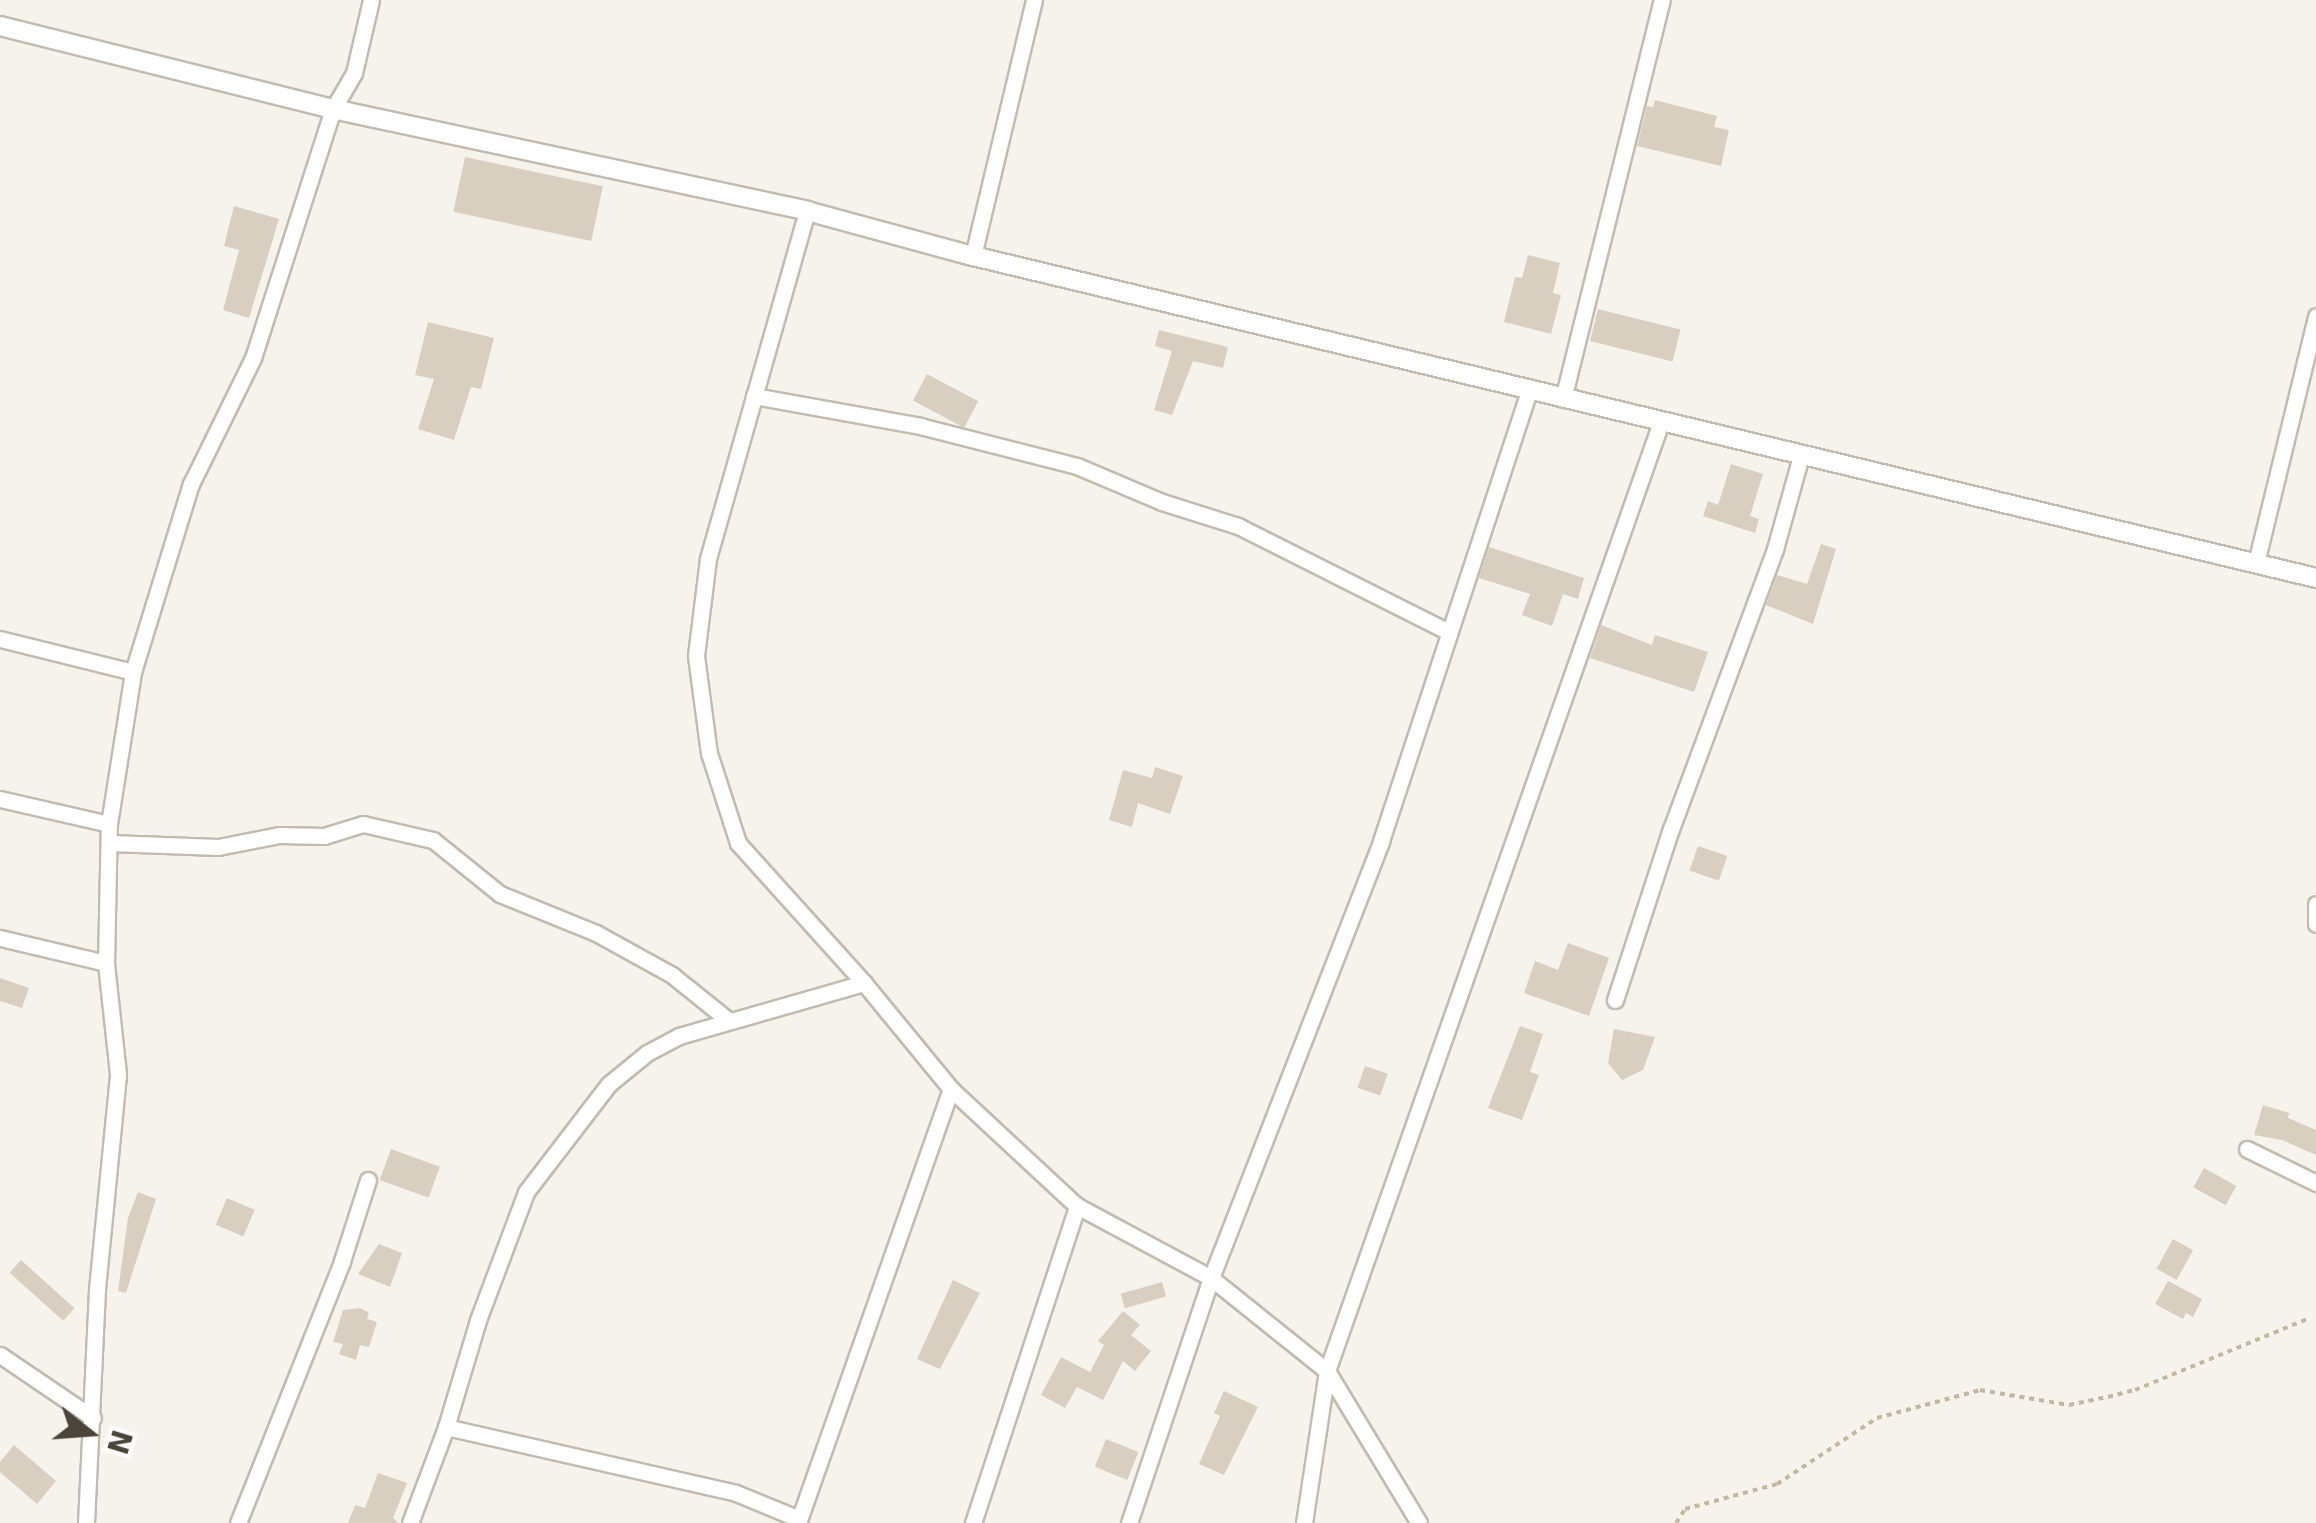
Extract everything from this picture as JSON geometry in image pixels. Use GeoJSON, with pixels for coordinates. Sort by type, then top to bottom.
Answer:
{"type":"FeatureCollection","features":[{"type":"Feature","properties":{"kind":"street"},"geometry":{"type":"LineString","coordinates":[[86,1523],[97,1289],[118,1074],[106,963],[109,824],[132,672],[191,484],[253,358],[333,110],[354,73],[372,0]]}},
{"type":"Feature","properties":{"kind":"street"},"geometry":{"type":"LineString","coordinates":[[972,256],[1034,0]]}},
{"type":"Feature","properties":{"kind":"street"},"geometry":{"type":"LineString","coordinates":[[1564,399],[1662,0]]}},
{"type":"Feature","properties":{"kind":"street"},"geometry":{"type":"LineString","coordinates":[[0,26],[333,110],[807,211],[972,256],[2316,578]]}},
{"type":"Feature","properties":{"kind":"street"},"geometry":{"type":"LineString","coordinates":[[807,211],[708,559],[696,656],[709,754],[738,843],[864,983],[951,1089],[1077,1206],[1210,1278],[1327,1371],[1419,1523]]}},
{"type":"Feature","properties":{"kind":"street"},"geometry":{"type":"LineString","coordinates":[[2256,563],[2316,316]]}},
{"type":"Feature","properties":{"kind":"street"},"geometry":{"type":"LineString","coordinates":[[1130,1523],[1210,1278],[1382,841],[1530,390]]}},
{"type":"Feature","properties":{"kind":"street"},"geometry":{"type":"LineString","coordinates":[[754,396],[920,426],[1077,466],[1162,502],[1238,526],[1450,632]]}},
{"type":"Feature","properties":{"kind":"street"},"geometry":{"type":"LineString","coordinates":[[1304,1523],[1327,1371],[1661,422]]}},
{"type":"Feature","properties":{"kind":"street"},"geometry":{"type":"LineString","coordinates":[[1616,1000],[1672,829],[1775,549],[1801,456]]}},
{"type":"Feature","properties":{"kind":"street"},"geometry":{"type":"LineString","coordinates":[[0,639],[132,672]]}},
{"type":"Feature","properties":{"kind":"street"},"geometry":{"type":"LineString","coordinates":[[0,799],[109,824]]}},
{"type":"Feature","properties":{"kind":"street"},"geometry":{"type":"LineString","coordinates":[[110,843],[218,847],[280,834],[324,836],[364,824],[433,840],[500,894],[596,932],[672,975],[728,1020]]}},
{"type":"Feature","properties":{"kind":"street"},"geometry":{"type":"LineString","coordinates":[[2316,904],[2316,924]]}},
{"type":"Feature","properties":{"kind":"street"},"geometry":{"type":"LineString","coordinates":[[0,938],[106,963]]}},
{"type":"Feature","properties":{"kind":"street"},"geometry":{"type":"LineString","coordinates":[[410,1523],[526,1192],[609,1084],[647,1053],[728,1020],[864,983]]}},
{"type":"Feature","properties":{"kind":"street"},"geometry":{"type":"LineString","coordinates":[[446,1428],[736,1494],[798,1521],[951,1089]]}},
{"type":"Feature","properties":{"kind":"street"},"geometry":{"type":"LineString","coordinates":[[2247,1149],[2316,1183]]}},
{"type":"Feature","properties":{"kind":"street"},"geometry":{"type":"LineString","coordinates":[[238,1523],[342,1261],[368,1180]]}},
{"type":"Feature","properties":{"kind":"street"},"geometry":{"type":"LineString","coordinates":[[973,1523],[1077,1206]]}},
{"type":"Feature","properties":{"kind":"street"},"geometry":{"type":"LineString","coordinates":[[0,1354],[93,1418]]}},
{"type":"Feature","properties":{"kind":"path"},"geometry":{"type":"LineString","coordinates":[[1676,1523],[1684,1509],[1776,1484],[1877,1418],[1980,1390],[2068,1405],[2108,1397],[2135,1390],[2310,1318]]}},
{"type":"Feature","properties":{"kind":"building"},"geometry":{"type":"Polygon","coordinates":[[[1655,100],[1717,116],[1714,127],[1729,130],[1721,166],[1637,146],[1647,106],[1653,107],[1655,100]]]}},
{"type":"Feature","properties":{"kind":"building"},"geometry":{"type":"Polygon","coordinates":[[[465,157],[603,186],[591,241],[453,212],[465,157]]]}},
{"type":"Feature","properties":{"kind":"building"},"geometry":{"type":"Polygon","coordinates":[[[234,206],[279,219],[249,318],[223,310],[239,250],[224,246],[234,206]]]}},
{"type":"Feature","properties":{"kind":"building"},"geometry":{"type":"Polygon","coordinates":[[[1528,255],[1560,263],[1553,293],[1561,295],[1551,334],[1504,322],[1515,277],[1522,278],[1528,255]]]}},
{"type":"Feature","properties":{"kind":"building"},"geometry":{"type":"Polygon","coordinates":[[[1598,309],[1680,330],[1672,362],[1590,341],[1598,309]]]}},
{"type":"Feature","properties":{"kind":"building"},"geometry":{"type":"Polygon","coordinates":[[[428,322],[494,338],[481,389],[471,387],[454,440],[418,429],[434,379],[415,375],[428,322]]]}},
{"type":"Feature","properties":{"kind":"building"},"geometry":{"type":"Polygon","coordinates":[[[1159,330],[1228,347],[1223,368],[1193,361],[1172,415],[1154,410],[1172,351],[1155,346],[1159,330]]]}},
{"type":"Feature","properties":{"kind":"building"},"geometry":{"type":"Polygon","coordinates":[[[927,374],[978,401],[964,428],[913,400],[927,374]]]}},
{"type":"Feature","properties":{"kind":"building"},"geometry":{"type":"Polygon","coordinates":[[[1731,464],[1763,474],[1750,516],[1759,519],[1755,533],[1703,516],[1708,501],[1718,505],[1731,464]]]}},
{"type":"Feature","properties":{"kind":"building"},"geometry":{"type":"Polygon","coordinates":[[[1821,544],[1836,549],[1813,624],[1766,605],[1777,575],[1807,584],[1821,544]]]}},
{"type":"Feature","properties":{"kind":"building"},"geometry":{"type":"Polygon","coordinates":[[[1489,547],[1584,578],[1578,599],[1563,594],[1552,626],[1522,615],[1530,594],[1479,578],[1489,547]]]}},
{"type":"Feature","properties":{"kind":"building"},"geometry":{"type":"Polygon","coordinates":[[[1601,625],[1652,645],[1655,635],[1708,652],[1694,692],[1590,658],[1601,625]]]}},
{"type":"Feature","properties":{"kind":"building"},"geometry":{"type":"Polygon","coordinates":[[[1155,767],[1183,776],[1170,814],[1138,803],[1132,827],[1109,820],[1123,770],[1152,778],[1155,767]]]}},
{"type":"Feature","properties":{"kind":"building"},"geometry":{"type":"Polygon","coordinates":[[[1698,846],[1727,856],[1719,881],[1690,871],[1698,846]]]}},
{"type":"Feature","properties":{"kind":"building"},"geometry":{"type":"Polygon","coordinates":[[[1568,943],[1609,958],[1589,1016],[1524,993],[1535,961],[1558,970],[1568,943]]]}},
{"type":"Feature","properties":{"kind":"building"},"geometry":{"type":"Polygon","coordinates":[[[0,978],[29,988],[22,1008],[0,1001],[0,978]]]}},
{"type":"Feature","properties":{"kind":"building"},"geometry":{"type":"Polygon","coordinates":[[[1520,1026],[1543,1034],[1530,1072],[1539,1075],[1522,1120],[1488,1108],[1520,1026]]]}},
{"type":"Feature","properties":{"kind":"building"},"geometry":{"type":"Polygon","coordinates":[[[1614,1029],[1655,1037],[1643,1070],[1622,1080],[1608,1063],[1614,1029]]]}},
{"type":"Feature","properties":{"kind":"building"},"geometry":{"type":"Polygon","coordinates":[[[1365,1066],[1388,1074],[1380,1096],[1358,1088],[1365,1066]]]}},
{"type":"Feature","properties":{"kind":"building"},"geometry":{"type":"Polygon","coordinates":[[[2263,1105],[2289,1113],[2288,1118],[2316,1130],[2316,1155],[2282,1140],[2254,1135],[2263,1105]]]}},
{"type":"Feature","properties":{"kind":"building"},"geometry":{"type":"Polygon","coordinates":[[[391,1149],[440,1167],[429,1198],[380,1180],[391,1149]]]}},
{"type":"Feature","properties":{"kind":"building"},"geometry":{"type":"Polygon","coordinates":[[[2204,1168],[2236,1186],[2226,1205],[2193,1187],[2204,1168]]]}},
{"type":"Feature","properties":{"kind":"building"},"geometry":{"type":"Polygon","coordinates":[[[138,1192],[156,1199],[126,1293],[118,1291],[128,1218],[138,1192]]]}},
{"type":"Feature","properties":{"kind":"building"},"geometry":{"type":"Polygon","coordinates":[[[227,1198],[255,1210],[243,1236],[216,1225],[227,1198]]]}},
{"type":"Feature","properties":{"kind":"building"},"geometry":{"type":"Polygon","coordinates":[[[2173,1239],[2193,1250],[2177,1280],[2157,1269],[2173,1239]]]}},
{"type":"Feature","properties":{"kind":"building"},"geometry":{"type":"Polygon","coordinates":[[[379,1244],[402,1253],[390,1287],[358,1274],[379,1244]]]}},
{"type":"Feature","properties":{"kind":"building"},"geometry":{"type":"Polygon","coordinates":[[[21,1260],[75,1308],[63,1321],[10,1273],[21,1260]]]}},
{"type":"Feature","properties":{"kind":"building"},"geometry":{"type":"Polygon","coordinates":[[[953,1280],[980,1293],[940,1369],[917,1359],[953,1280]]]}},
{"type":"Feature","properties":{"kind":"building"},"geometry":{"type":"Polygon","coordinates":[[[2168,1281],[2202,1299],[2193,1317],[2186,1313],[2183,1319],[2155,1304],[2168,1281]]]}},
{"type":"Feature","properties":{"kind":"building"},"geometry":{"type":"Polygon","coordinates":[[[1162,1282],[1166,1296],[1125,1308],[1121,1294],[1162,1282]]]}},
{"type":"Feature","properties":{"kind":"building"},"geometry":{"type":"Polygon","coordinates":[[[360,1308],[369,1313],[367,1319],[377,1322],[369,1347],[360,1345],[356,1360],[339,1354],[343,1344],[333,1342],[343,1310],[360,1308]]]}},
{"type":"Feature","properties":{"kind":"building"},"geometry":{"type":"Polygon","coordinates":[[[1123,1311],[1140,1325],[1131,1335],[1151,1351],[1135,1371],[1123,1361],[1103,1400],[1077,1387],[1065,1408],[1041,1395],[1061,1357],[1090,1372],[1104,1345],[1098,1341],[1123,1311]]]}},
{"type":"Feature","properties":{"kind":"building"},"geometry":{"type":"Polygon","coordinates":[[[1224,1391],[1258,1407],[1224,1475],[1199,1464],[1220,1416],[1214,1413],[1224,1391]]]}},
{"type":"Feature","properties":{"kind":"building"},"geometry":{"type":"Polygon","coordinates":[[[1106,1439],[1138,1452],[1127,1480],[1095,1467],[1106,1439]]]}},
{"type":"Feature","properties":{"kind":"building"},"geometry":{"type":"Polygon","coordinates":[[[14,1445],[56,1481],[37,1504],[0,1472],[0,1462],[14,1445]]]}},
{"type":"Feature","properties":{"kind":"building"},"geometry":{"type":"Polygon","coordinates":[[[378,1473],[407,1483],[393,1518],[399,1523],[348,1523],[355,1505],[365,1508],[378,1473]]]}}]}
